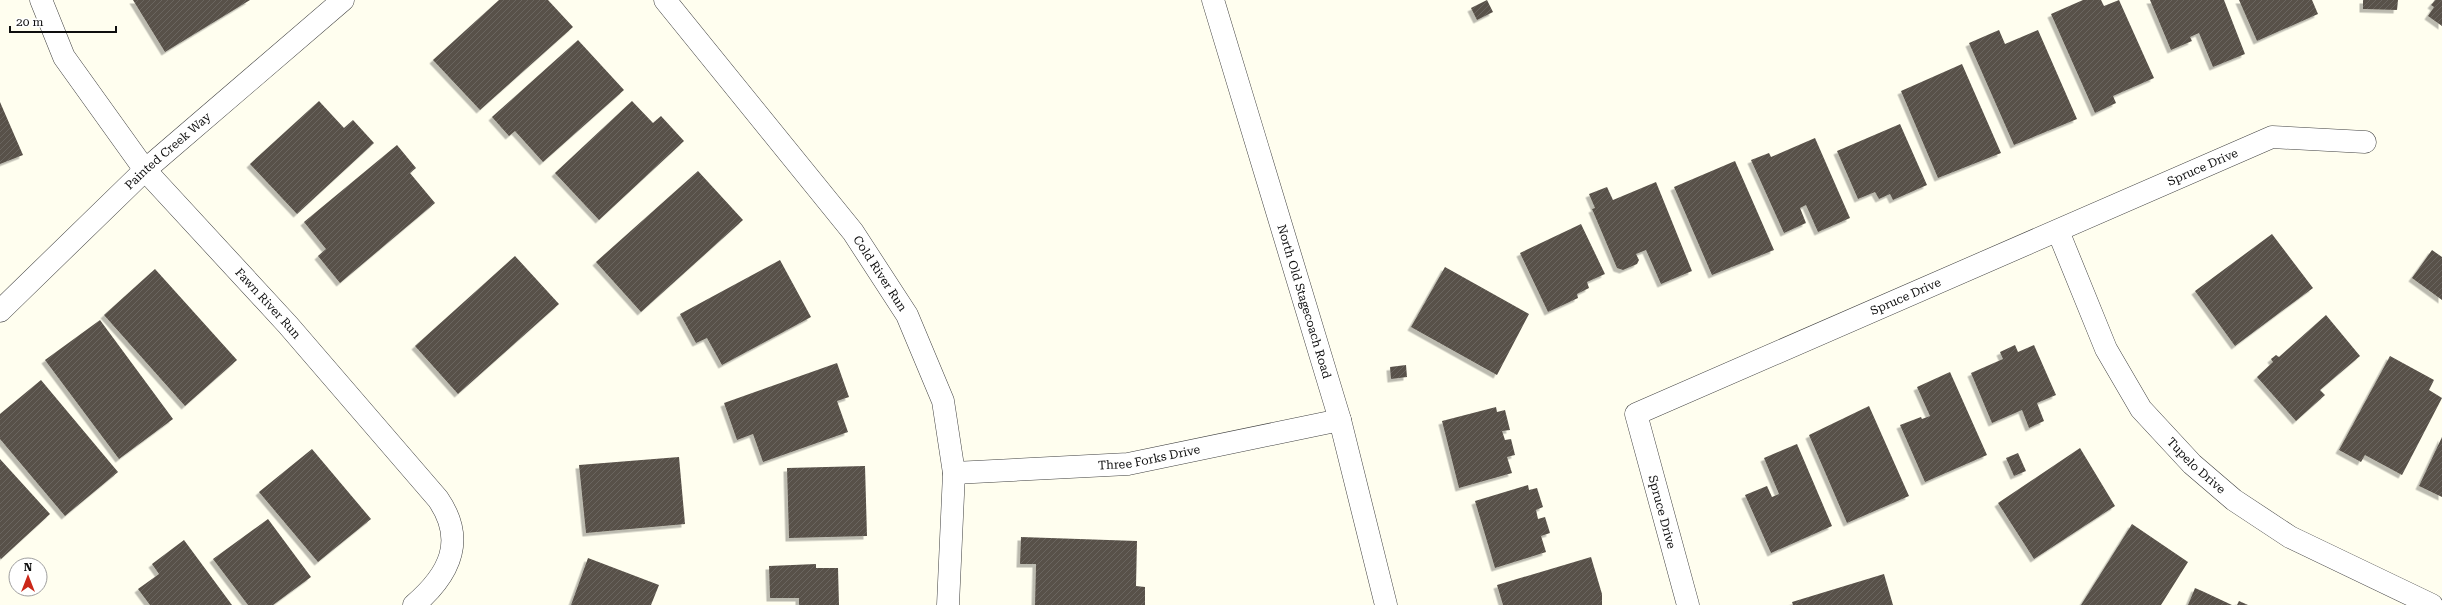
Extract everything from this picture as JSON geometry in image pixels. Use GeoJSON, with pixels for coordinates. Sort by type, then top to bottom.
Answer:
{"type":"FeatureCollection","features":[{"type":"Feature","properties":{"kind":"street","name":"Fawn River Run"},"geometry":{"type":"LineString","coordinates":[[41,0],[64,57],[145,170],[288,325],[438,499],[447,512],[452,523],[451,554],[435,585],[414,605]]}},
{"type":"Feature","properties":{"kind":"street","name":"Painted Creek Way"},"geometry":{"type":"LineString","coordinates":[[0,310],[145,170],[343,0]]}},
{"type":"Feature","properties":{"kind":"street","name":"Cold River Run"},"geometry":{"type":"LineString","coordinates":[[665,0],[853,232],[907,315],[943,401],[954,474],[948,605]]}},
{"type":"Feature","properties":{"kind":"street","name":"North Old Stagecoach Road"},"geometry":{"type":"LineString","coordinates":[[1213,0],[1340,420],[1386,605]]}},
{"type":"Feature","properties":{"kind":"street","name":"Spruce Drive"},"geometry":{"type":"LineString","coordinates":[[1688,605],[1636,414],[2272,137],[2365,142]]}},
{"type":"Feature","properties":{"kind":"street","name":"Tupelo Drive"},"geometry":{"type":"LineString","coordinates":[[2058,231],[2106,349],[2141,409],[2192,464],[2234,500],[2290,537],[2432,605]]}},
{"type":"Feature","properties":{"kind":"street","name":"Three Forks Drive"},"geometry":{"type":"LineString","coordinates":[[954,474],[1128,464],[1340,420]]}},
{"type":"Feature","properties":{"kind":"building"},"geometry":{"type":"Polygon","coordinates":[[[133,0],[250,0],[165,52],[133,0]]]}},
{"type":"Feature","properties":{"kind":"building"},"geometry":{"type":"Polygon","coordinates":[[[499,0],[548,0],[573,27],[480,110],[433,60],[499,0]]]}},
{"type":"Feature","properties":{"kind":"building"},"geometry":{"type":"Polygon","coordinates":[[[1487,0],[1493,12],[1477,20],[1471,8],[1487,0]]]}},
{"type":"Feature","properties":{"kind":"building"},"geometry":{"type":"Polygon","coordinates":[[[2083,0],[2101,0],[2104,6],[2119,0],[2154,78],[2113,96],[2116,103],[2095,113],[2051,14],[2083,0]]]}},
{"type":"Feature","properties":{"kind":"building"},"geometry":{"type":"Polygon","coordinates":[[[2150,0],[2224,0],[2245,54],[2213,67],[2199,33],[2190,37],[2192,41],[2171,50],[2150,0]]]}},
{"type":"Feature","properties":{"kind":"building"},"geometry":{"type":"Polygon","coordinates":[[[2239,0],[2312,0],[2318,14],[2257,41],[2239,0]]]}},
{"type":"Feature","properties":{"kind":"building"},"geometry":{"type":"Polygon","coordinates":[[[2363,0],[2398,0],[2397,10],[2363,9],[2363,0]]]}},
{"type":"Feature","properties":{"kind":"building"},"geometry":{"type":"Polygon","coordinates":[[[2435,0],[2442,0],[2442,26],[2428,16],[2434,7],[2431,5],[2435,0]]]}},
{"type":"Feature","properties":{"kind":"building"},"geometry":{"type":"Polygon","coordinates":[[[1999,30],[2005,44],[2038,30],[2077,119],[2014,145],[1969,43],[1999,30]]]}},
{"type":"Feature","properties":{"kind":"building"},"geometry":{"type":"Polygon","coordinates":[[[578,40],[624,90],[543,162],[515,131],[509,136],[492,117],[578,40]]]}},
{"type":"Feature","properties":{"kind":"building"},"geometry":{"type":"Polygon","coordinates":[[[1962,64],[2001,153],[1938,178],[1901,91],[1962,64]]]}},
{"type":"Feature","properties":{"kind":"building"},"geometry":{"type":"Polygon","coordinates":[[[319,101],[344,128],[353,120],[374,143],[297,214],[250,164],[319,101]]]}},
{"type":"Feature","properties":{"kind":"building"},"geometry":{"type":"Polygon","coordinates":[[[632,101],[653,123],[661,116],[684,141],[599,220],[555,173],[632,101]]]}},
{"type":"Feature","properties":{"kind":"building"},"geometry":{"type":"Polygon","coordinates":[[[0,102],[23,155],[0,164],[0,102]]]}},
{"type":"Feature","properties":{"kind":"building"},"geometry":{"type":"Polygon","coordinates":[[[1900,124],[1927,185],[1893,200],[1890,194],[1879,199],[1875,192],[1858,199],[1837,151],[1900,124]]]}},
{"type":"Feature","properties":{"kind":"building"},"geometry":{"type":"Polygon","coordinates":[[[1815,138],[1850,218],[1818,232],[1806,205],[1800,208],[1806,223],[1784,233],[1751,160],[1769,153],[1771,157],[1815,138]]]}},
{"type":"Feature","properties":{"kind":"building"},"geometry":{"type":"Polygon","coordinates":[[[397,145],[416,168],[410,173],[435,203],[340,283],[318,256],[326,249],[304,222],[397,145]]]}},
{"type":"Feature","properties":{"kind":"building"},"geometry":{"type":"Polygon","coordinates":[[[1735,161],[1774,250],[1712,275],[1674,187],[1735,161]]]}},
{"type":"Feature","properties":{"kind":"building"},"geometry":{"type":"Polygon","coordinates":[[[698,171],[743,220],[641,312],[596,262],[698,171]]]}},
{"type":"Feature","properties":{"kind":"building"},"geometry":{"type":"Polygon","coordinates":[[[1656,182],[1692,271],[1661,284],[1646,250],[1636,254],[1639,260],[1637,264],[1623,270],[1617,268],[1592,209],[1595,208],[1589,194],[1607,187],[1613,200],[1656,182]]]}},
{"type":"Feature","properties":{"kind":"building"},"geometry":{"type":"Polygon","coordinates":[[[1581,224],[1605,274],[1587,282],[1589,288],[1577,294],[1578,298],[1548,312],[1520,253],[1581,224]]]}},
{"type":"Feature","properties":{"kind":"building"},"geometry":{"type":"Polygon","coordinates":[[[2272,234],[2313,288],[2235,346],[2195,291],[2272,234]]]}},
{"type":"Feature","properties":{"kind":"building"},"geometry":{"type":"Polygon","coordinates":[[[2432,250],[2442,257],[2442,300],[2412,278],[2432,250]]]}},
{"type":"Feature","properties":{"kind":"building"},"geometry":{"type":"Polygon","coordinates":[[[515,256],[559,304],[458,394],[415,346],[515,256]]]}},
{"type":"Feature","properties":{"kind":"building"},"geometry":{"type":"Polygon","coordinates":[[[780,260],[811,317],[722,365],[707,338],[696,343],[680,314],[780,260]]]}},
{"type":"Feature","properties":{"kind":"building"},"geometry":{"type":"Polygon","coordinates":[[[1445,267],[1529,314],[1497,375],[1411,327],[1445,267]]]}},
{"type":"Feature","properties":{"kind":"building"},"geometry":{"type":"Polygon","coordinates":[[[155,269],[237,360],[185,406],[104,315],[155,269]]]}},
{"type":"Feature","properties":{"kind":"building"},"geometry":{"type":"Polygon","coordinates":[[[2326,315],[2360,356],[2320,390],[2325,395],[2296,421],[2257,377],[2273,362],[2271,359],[2276,355],[2279,357],[2326,315]]]}},
{"type":"Feature","properties":{"kind":"building"},"geometry":{"type":"Polygon","coordinates":[[[100,320],[173,419],[119,459],[45,360],[100,320]]]}},
{"type":"Feature","properties":{"kind":"building"},"geometry":{"type":"Polygon","coordinates":[[[2015,345],[2018,352],[2034,345],[2056,395],[2037,403],[2044,421],[2029,428],[2022,410],[1992,423],[1971,373],[2003,359],[2000,352],[2015,345]]]}},
{"type":"Feature","properties":{"kind":"building"},"geometry":{"type":"Polygon","coordinates":[[[2390,356],[2434,380],[2429,390],[2442,398],[2402,475],[2365,455],[2361,462],[2339,450],[2390,356]]]}},
{"type":"Feature","properties":{"kind":"building"},"geometry":{"type":"Polygon","coordinates":[[[837,363],[849,397],[837,401],[848,432],[763,462],[753,434],[737,440],[724,403],[837,363]]]}},
{"type":"Feature","properties":{"kind":"building"},"geometry":{"type":"Polygon","coordinates":[[[1406,365],[1407,377],[1391,379],[1390,367],[1406,365]]]}},
{"type":"Feature","properties":{"kind":"building"},"geometry":{"type":"Polygon","coordinates":[[[1950,372],[1987,455],[1925,482],[1900,425],[1921,417],[1922,419],[1930,416],[1917,387],[1950,372]]]}},
{"type":"Feature","properties":{"kind":"building"},"geometry":{"type":"Polygon","coordinates":[[[41,380],[118,472],[65,516],[0,439],[0,414],[41,380]]]}},
{"type":"Feature","properties":{"kind":"building"},"geometry":{"type":"Polygon","coordinates":[[[1869,406],[1909,496],[1847,523],[1809,435],[1869,406]]]}},
{"type":"Feature","properties":{"kind":"building"},"geometry":{"type":"Polygon","coordinates":[[[1496,407],[1497,412],[1505,410],[1510,430],[1502,431],[1505,440],[1511,439],[1515,455],[1507,457],[1512,473],[1459,488],[1442,421],[1496,407]]]}},
{"type":"Feature","properties":{"kind":"building"},"geometry":{"type":"Polygon","coordinates":[[[2442,437],[2442,497],[2419,486],[2442,437]]]}},
{"type":"Feature","properties":{"kind":"building"},"geometry":{"type":"Polygon","coordinates":[[[1797,444],[1832,526],[1771,553],[1745,495],[1767,486],[1772,497],[1779,494],[1764,458],[1797,444]]]}},
{"type":"Feature","properties":{"kind":"building"},"geometry":{"type":"Polygon","coordinates":[[[2080,448],[2115,506],[2034,559],[1998,503],[2080,448]]]}},
{"type":"Feature","properties":{"kind":"building"},"geometry":{"type":"Polygon","coordinates":[[[312,449],[371,519],[318,562],[259,492],[312,449]]]}},
{"type":"Feature","properties":{"kind":"building"},"geometry":{"type":"Polygon","coordinates":[[[2018,453],[2026,471],[2014,476],[2006,458],[2018,453]]]}},
{"type":"Feature","properties":{"kind":"building"},"geometry":{"type":"Polygon","coordinates":[[[679,457],[685,524],[586,533],[579,465],[679,457]]]}},
{"type":"Feature","properties":{"kind":"building"},"geometry":{"type":"Polygon","coordinates":[[[0,459],[50,514],[1,559],[0,558],[0,459]]]}},
{"type":"Feature","properties":{"kind":"building"},"geometry":{"type":"Polygon","coordinates":[[[865,466],[867,536],[789,538],[787,468],[865,466]]]}},
{"type":"Feature","properties":{"kind":"building"},"geometry":{"type":"Polygon","coordinates":[[[1528,485],[1529,490],[1537,488],[1543,507],[1536,510],[1538,519],[1545,517],[1550,533],[1541,536],[1546,552],[1495,568],[1475,501],[1528,485]]]}},
{"type":"Feature","properties":{"kind":"building"},"geometry":{"type":"Polygon","coordinates":[[[268,519],[311,577],[273,605],[248,605],[213,559],[268,519]]]}},
{"type":"Feature","properties":{"kind":"building"},"geometry":{"type":"Polygon","coordinates":[[[2132,524],[2188,562],[2161,605],[2081,605],[2132,524]]]}},
{"type":"Feature","properties":{"kind":"building"},"geometry":{"type":"Polygon","coordinates":[[[1021,537],[1137,541],[1136,586],[1145,587],[1145,605],[1035,605],[1036,564],[1020,564],[1021,537]]]}},
{"type":"Feature","properties":{"kind":"building"},"geometry":{"type":"Polygon","coordinates":[[[184,540],[232,605],[150,605],[138,589],[159,574],[152,564],[184,540]]]}},
{"type":"Feature","properties":{"kind":"building"},"geometry":{"type":"Polygon","coordinates":[[[1591,557],[1602,594],[1602,605],[1503,605],[1497,585],[1591,557]]]}},
{"type":"Feature","properties":{"kind":"building"},"geometry":{"type":"Polygon","coordinates":[[[588,558],[659,585],[651,605],[571,605],[588,558]]]}},
{"type":"Feature","properties":{"kind":"building"},"geometry":{"type":"Polygon","coordinates":[[[816,564],[816,568],[838,568],[839,605],[799,605],[799,598],[770,598],[769,566],[816,564]]]}},
{"type":"Feature","properties":{"kind":"building"},"geometry":{"type":"Polygon","coordinates":[[[1884,574],[1893,605],[1793,605],[1792,602],[1884,574]]]}},
{"type":"Feature","properties":{"kind":"building"},"geometry":{"type":"Polygon","coordinates":[[[2195,588],[2202,591],[2232,605],[2188,605],[2195,588]]]}},
{"type":"Feature","properties":{"kind":"building"},"geometry":{"type":"Polygon","coordinates":[[[2239,601],[2248,605],[2237,605],[2239,601]]]}}]}
